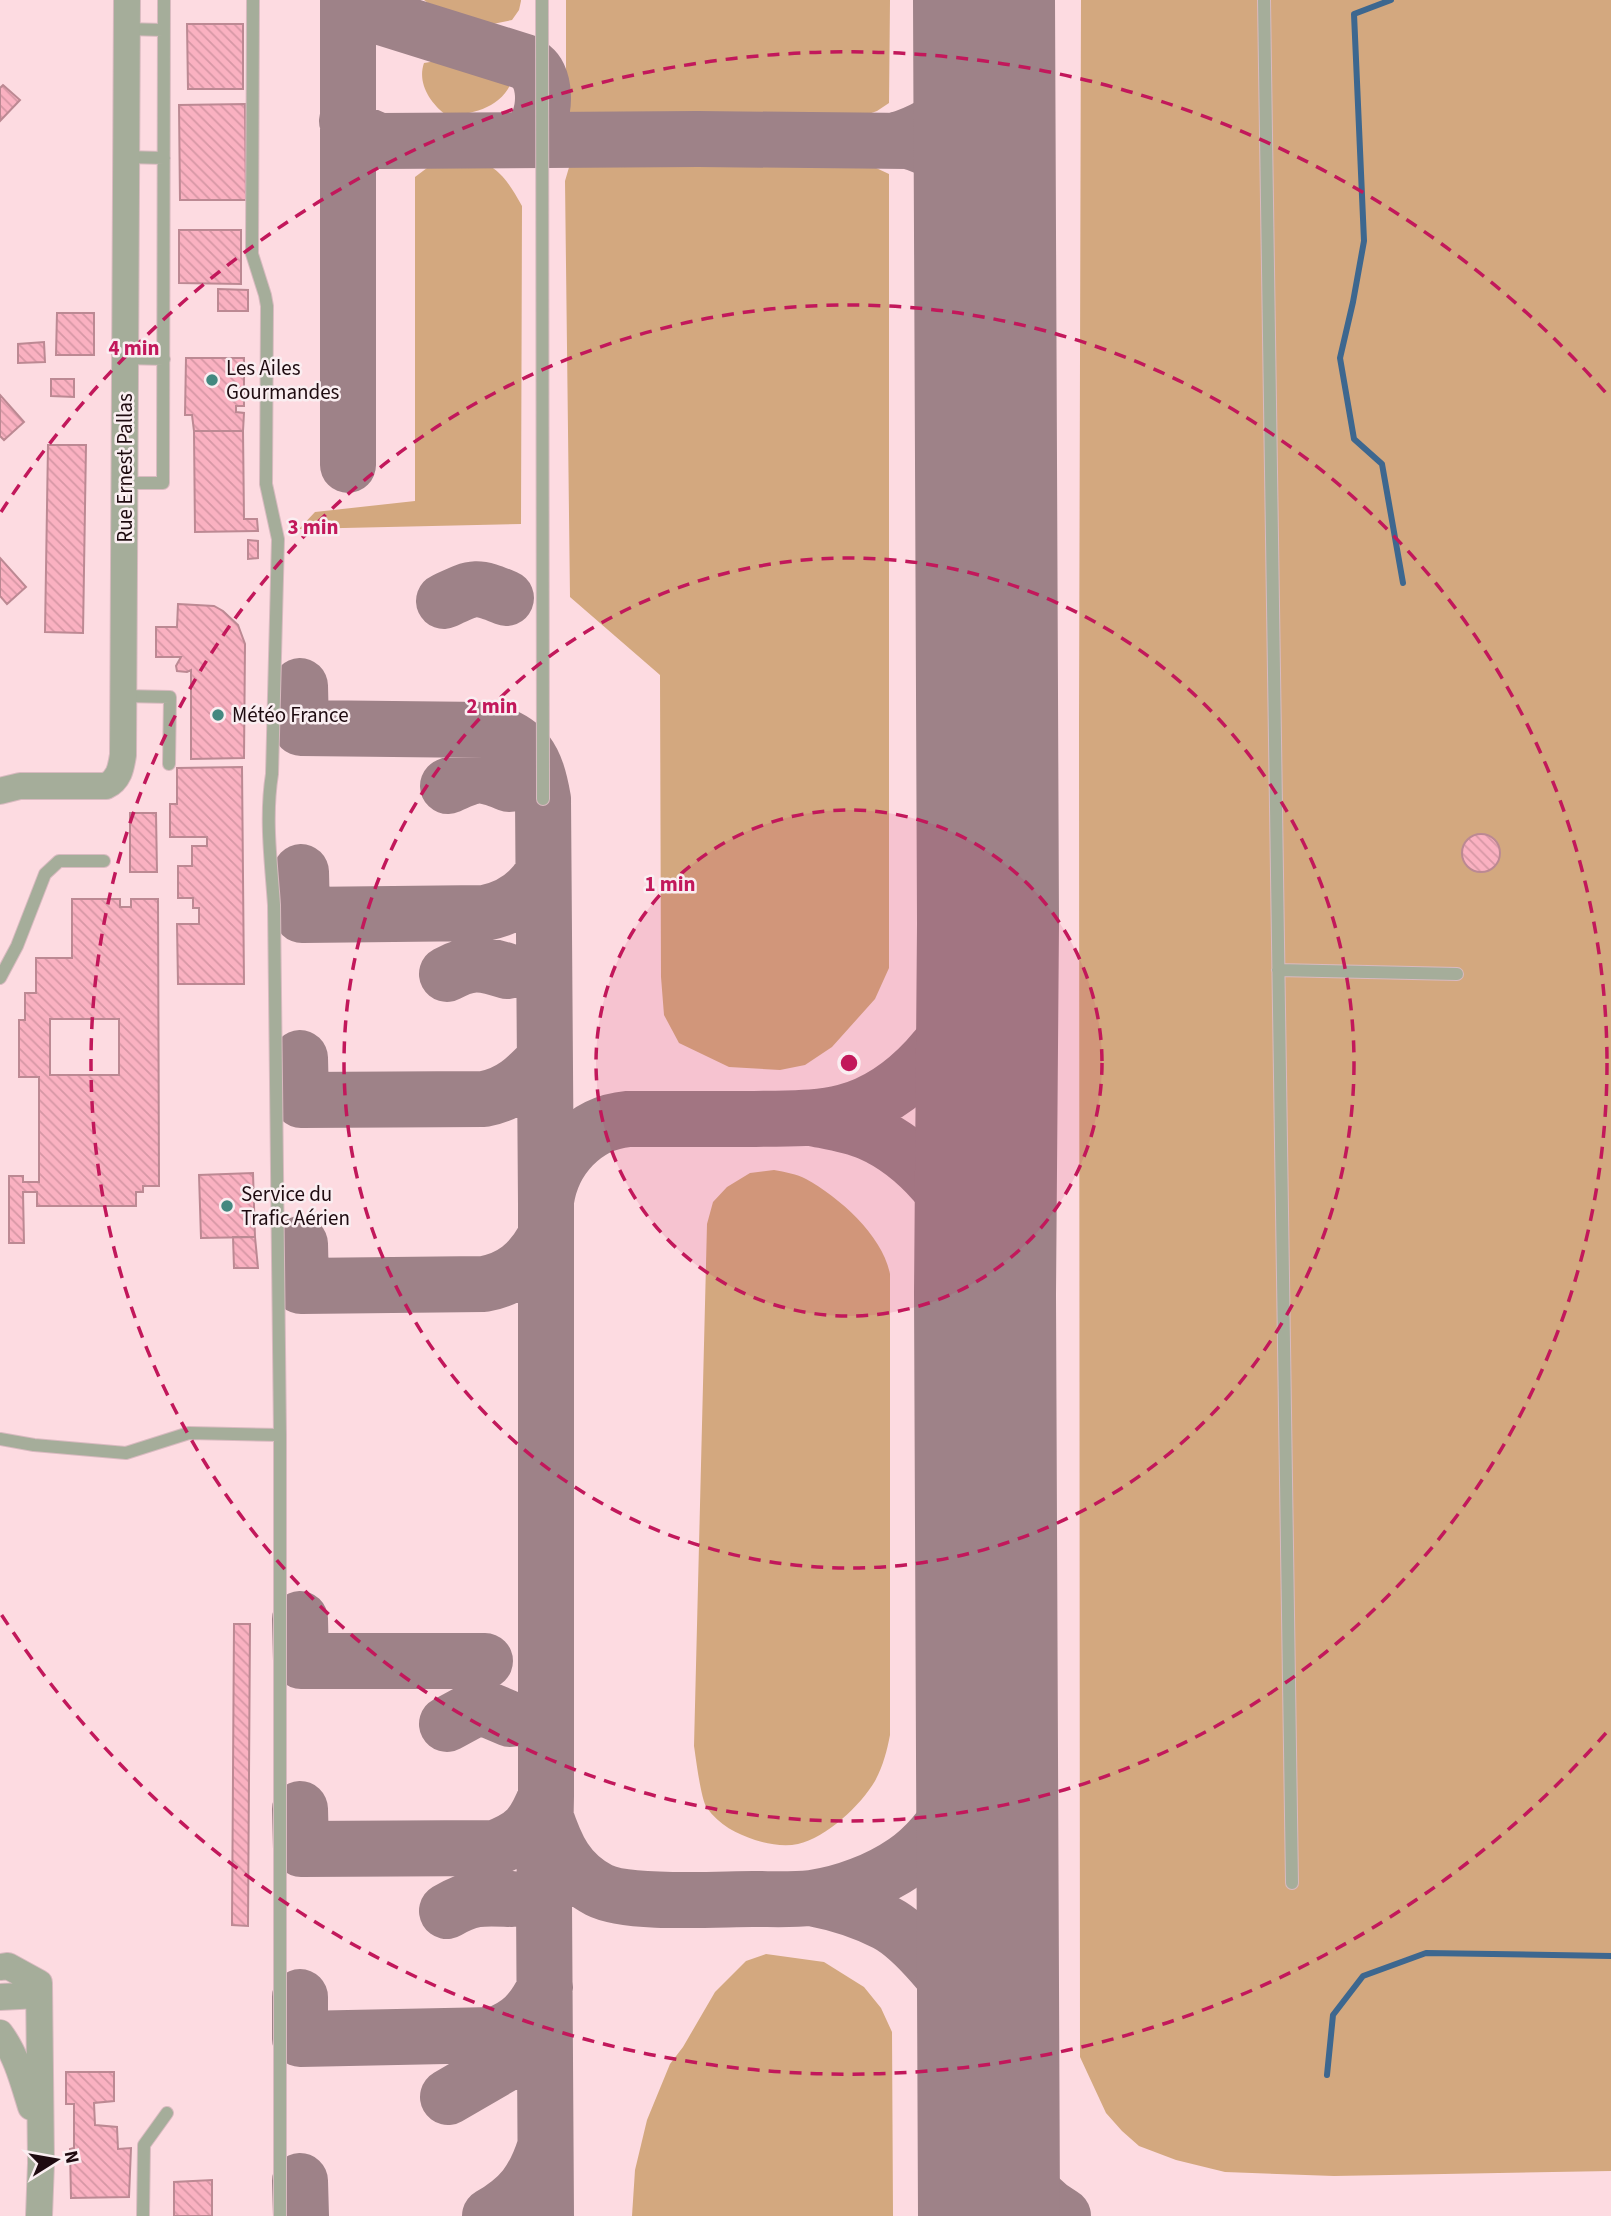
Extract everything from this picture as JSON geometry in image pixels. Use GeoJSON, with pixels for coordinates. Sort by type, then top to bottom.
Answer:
{"type":"FeatureCollection","features":[{"type":"Feature","properties":{"kind":"street","name":"Rue Ernest Pallas"},"geometry":{"type":"LineString","coordinates":[[1,790],[20,786],[99,787],[112,783],[121,770],[124,696],[127,0]]}},
{"type":"Feature","properties":{"kind":"street"},"geometry":{"type":"LineString","coordinates":[[0,1966],[8,1966],[38,1989]]}},
{"type":"Feature","properties":{"kind":"street"},"geometry":{"type":"LineString","coordinates":[[0,1997],[38,1989]]}},
{"type":"Feature","properties":{"kind":"street"},"geometry":{"type":"LineString","coordinates":[[38,1989],[41,2164],[39,2216]]}},
{"type":"Feature","properties":{"kind":"street"},"geometry":{"type":"LineString","coordinates":[[0,2033],[22,2075],[34,2118],[41,2164]]}},
{"type":"Feature","properties":{"kind":"lane"},"geometry":{"type":"LineString","coordinates":[[125,483],[163,483],[164,0]]}},
{"type":"Feature","properties":{"kind":"lane"},"geometry":{"type":"LineString","coordinates":[[253,0],[253,254],[267,306],[266,484],[278,539],[272,774],[268,826],[274,905],[280,1435],[280,2216]]}},
{"type":"Feature","properties":{"kind":"lane"},"geometry":{"type":"LineString","coordinates":[[542,0],[542,799]]}},
{"type":"Feature","properties":{"kind":"lane"},"geometry":{"type":"LineString","coordinates":[[1264,0],[1292,1884]]}},
{"type":"Feature","properties":{"kind":"lane"},"geometry":{"type":"LineString","coordinates":[[127,29],[163,30]]}},
{"type":"Feature","properties":{"kind":"lane"},"geometry":{"type":"LineString","coordinates":[[125,158],[164,158]]}},
{"type":"Feature","properties":{"kind":"lane"},"geometry":{"type":"LineString","coordinates":[[125,358],[164,359]]}},
{"type":"Feature","properties":{"kind":"lane"},"geometry":{"type":"LineString","coordinates":[[124,696],[170,697],[169,764]]}},
{"type":"Feature","properties":{"kind":"lane"},"geometry":{"type":"LineString","coordinates":[[0,978],[14,954],[45,874],[59,861],[104,861]]}},
{"type":"Feature","properties":{"kind":"lane"},"geometry":{"type":"LineString","coordinates":[[1278,971],[1457,974]]}},
{"type":"Feature","properties":{"kind":"lane"},"geometry":{"type":"LineString","coordinates":[[0,1439],[34,1446],[126,1453],[189,1433],[280,1435]]}},
{"type":"Feature","properties":{"kind":"lane"},"geometry":{"type":"LineString","coordinates":[[143,2216],[144,2145],[167,2113]]}},
{"type":"Feature","properties":{"kind":"shaded area"},"geometry":{"type":"Polygon","coordinates":[[[424,0],[521,1],[512,20],[488,25],[440,12],[424,0]]]}},
{"type":"Feature","properties":{"kind":"shaded area"},"geometry":{"type":"Polygon","coordinates":[[[566,0],[890,0],[889,103],[863,116],[709,124],[584,123],[572,118],[566,106],[566,0]]]}},
{"type":"Feature","properties":{"kind":"shaded area"},"geometry":{"type":"Polygon","coordinates":[[[1081,0],[1611,0],[1611,2171],[1334,2176],[1225,2172],[1176,2160],[1139,2146],[1106,2113],[1080,2057],[1081,0]]]}},
{"type":"Feature","properties":{"kind":"shaded area"},"geometry":{"type":"Polygon","coordinates":[[[436,61],[502,73],[509,77],[511,83],[500,99],[484,108],[465,114],[446,115],[430,99],[422,78],[424,63],[436,61]]]}},
{"type":"Feature","properties":{"kind":"shaded area"},"geometry":{"type":"Polygon","coordinates":[[[469,156],[501,175],[522,206],[521,524],[299,529],[315,512],[415,501],[415,177],[439,159],[469,156]]]}},
{"type":"Feature","properties":{"kind":"shaded area"},"geometry":{"type":"Polygon","coordinates":[[[590,156],[818,159],[874,167],[889,174],[889,968],[875,999],[832,1047],[805,1065],[780,1070],[729,1067],[679,1043],[664,1015],[661,977],[660,675],[570,597],[565,181],[570,164],[590,156]]]}},
{"type":"Feature","properties":{"kind":"shaded area"},"geometry":{"type":"Polygon","coordinates":[[[774,1170],[806,1179],[845,1207],[879,1246],[890,1274],[890,1735],[878,1775],[861,1800],[842,1819],[820,1835],[809,1841],[787,1845],[765,1843],[742,1835],[712,1814],[703,1797],[694,1746],[707,1224],[713,1202],[727,1187],[750,1173],[774,1170]]]}},
{"type":"Feature","properties":{"kind":"shaded area"},"geometry":{"type":"Polygon","coordinates":[[[766,1954],[824,1962],[864,1987],[881,2008],[892,2032],[893,2216],[632,2216],[635,2170],[647,2120],[670,2064],[715,1992],[746,1961],[766,1954]]]}},
{"type":"Feature","properties":{"kind":"building"},"geometry":{"type":"Polygon","coordinates":[[[187,24],[243,24],[243,89],[188,89],[187,24]]]}},
{"type":"Feature","properties":{"kind":"building"},"geometry":{"type":"Polygon","coordinates":[[[3,85],[20,100],[0,121],[0,88],[3,85]]]}},
{"type":"Feature","properties":{"kind":"building"},"geometry":{"type":"Polygon","coordinates":[[[245,104],[246,200],[180,200],[179,105],[245,104]]]}},
{"type":"Feature","properties":{"kind":"building"},"geometry":{"type":"Polygon","coordinates":[[[179,230],[241,230],[241,284],[179,283],[179,230]]]}},
{"type":"Feature","properties":{"kind":"building"},"geometry":{"type":"Polygon","coordinates":[[[218,289],[248,290],[248,311],[218,311],[218,289]]]}},
{"type":"Feature","properties":{"kind":"building"},"geometry":{"type":"Polygon","coordinates":[[[57,313],[94,313],[94,355],[56,355],[57,313]]]}},
{"type":"Feature","properties":{"kind":"building"},"geometry":{"type":"Polygon","coordinates":[[[44,342],[45,362],[18,363],[18,344],[44,342]]]}},
{"type":"Feature","properties":{"kind":"building"},"geometry":{"type":"Polygon","coordinates":[[[186,358],[244,358],[244,406],[236,406],[236,412],[244,413],[243,431],[194,431],[192,415],[185,415],[186,358]]]}},
{"type":"Feature","properties":{"kind":"building"},"geometry":{"type":"Polygon","coordinates":[[[51,379],[74,379],[74,397],[51,396],[51,379]]]}},
{"type":"Feature","properties":{"kind":"building"},"geometry":{"type":"Polygon","coordinates":[[[0,395],[24,422],[4,440],[0,436],[0,395]]]}},
{"type":"Feature","properties":{"kind":"building"},"geometry":{"type":"Polygon","coordinates":[[[194,431],[243,431],[244,519],[257,519],[258,531],[195,532],[194,431]]]}},
{"type":"Feature","properties":{"kind":"building"},"geometry":{"type":"Polygon","coordinates":[[[48,445],[86,445],[83,633],[45,632],[48,445]]]}},
{"type":"Feature","properties":{"kind":"building"},"geometry":{"type":"Polygon","coordinates":[[[248,540],[258,541],[258,558],[248,559],[248,540]]]}},
{"type":"Feature","properties":{"kind":"building"},"geometry":{"type":"Polygon","coordinates":[[[0,558],[26,587],[7,604],[0,596],[0,558]]]}},
{"type":"Feature","properties":{"kind":"building","name":"Météo France"},"geometry":{"type":"Polygon","coordinates":[[[178,604],[214,606],[238,625],[245,644],[244,758],[191,759],[191,670],[177,671],[176,666],[181,657],[156,657],[156,627],[177,627],[178,604]]]}},
{"type":"Feature","properties":{"kind":"building"},"geometry":{"type":"Polygon","coordinates":[[[242,767],[244,984],[178,984],[177,924],[199,924],[199,908],[193,908],[193,898],[178,898],[178,866],[192,866],[192,846],[207,846],[207,837],[170,837],[170,804],[177,804],[177,768],[242,767]]]}},
{"type":"Feature","properties":{"kind":"building"},"geometry":{"type":"Polygon","coordinates":[[[130,813],[156,813],[157,872],[130,872],[130,813]]]}},
{"type":"Feature","properties":{"kind":"building"},"geometry":{"type":"Polygon","coordinates":[[[1481,834],[1494,840],[1500,853],[1494,866],[1481,872],[1468,866],[1462,853],[1468,840],[1481,834]]]}},
{"type":"Feature","properties":{"kind":"building"},"geometry":{"type":"Polygon","coordinates":[[[72,899],[120,899],[120,907],[131,907],[131,899],[158,899],[159,1186],[143,1186],[143,1192],[136,1192],[136,1206],[37,1206],[37,1192],[23,1192],[24,1243],[9,1243],[9,1176],[23,1176],[23,1182],[39,1182],[39,1077],[19,1077],[19,1020],[25,1020],[25,993],[36,993],[36,958],[72,958],[72,899]],[[50,1019],[50,1075],[119,1075],[119,1019],[50,1019]]]}},
{"type":"Feature","properties":{"kind":"building","name":"Service du Trafic Aérien"},"geometry":{"type":"Polygon","coordinates":[[[253,1173],[255,1237],[201,1238],[199,1175],[253,1173]]]}},
{"type":"Feature","properties":{"kind":"building"},"geometry":{"type":"Polygon","coordinates":[[[233,1237],[255,1237],[258,1268],[234,1268],[233,1237]]]}},
{"type":"Feature","properties":{"kind":"building"},"geometry":{"type":"Polygon","coordinates":[[[234,1624],[250,1624],[248,1926],[232,1925],[234,1624]]]}},
{"type":"Feature","properties":{"kind":"building"},"geometry":{"type":"Polygon","coordinates":[[[66,2072],[114,2072],[114,2101],[94,2103],[95,2125],[117,2127],[118,2149],[131,2148],[129,2197],[71,2198],[70,2149],[74,2148],[74,2104],[66,2104],[66,2072]]]}},
{"type":"Feature","properties":{"kind":"building"},"geometry":{"type":"Polygon","coordinates":[[[212,2180],[212,2216],[174,2216],[174,2182],[212,2180]]]}},
{"type":"Feature","properties":{"kind":"waterway"},"geometry":{"type":"LineString","coordinates":[[1391,0],[1354,14],[1364,241],[1340,358],[1354,439],[1382,464],[1403,583]]}},
{"type":"Feature","properties":{"kind":"waterway"},"geometry":{"type":"LineString","coordinates":[[1327,2075],[1333,2015],[1363,1976],[1426,1953],[1611,1956]]}},
{"type":"Feature","properties":{"kind":"taxiway"},"geometry":{"type":"LineString","coordinates":[[348,0],[348,465]]}},
{"type":"Feature","properties":{"kind":"taxiway"},"geometry":{"type":"LineString","coordinates":[[351,0],[368,13],[525,62],[537,73],[543,99],[540,118],[531,133],[524,138]]}},
{"type":"Feature","properties":{"kind":"taxiway"},"geometry":{"type":"LineString","coordinates":[[897,140],[930,126],[955,106],[973,80],[984,45]]}},
{"type":"Feature","properties":{"kind":"taxiway"},"geometry":{"type":"LineString","coordinates":[[347,121],[356,131],[379,141],[908,141],[943,157],[965,182],[978,213],[985,250]]}},
{"type":"Feature","properties":{"kind":"taxiway"},"geometry":{"type":"LineString","coordinates":[[444,601],[475,589],[506,598]]}},
{"type":"Feature","properties":{"kind":"taxiway"},"geometry":{"type":"LineString","coordinates":[[300,686],[301,728],[485,730],[510,739],[520,745],[532,762],[543,799],[546,1204],[546,2216]]}},
{"type":"Feature","properties":{"kind":"taxiway"},"geometry":{"type":"LineString","coordinates":[[448,786],[478,776],[491,777],[509,784]]}},
{"type":"Feature","properties":{"kind":"taxiway"},"geometry":{"type":"LineString","coordinates":[[301,872],[302,915],[485,913],[518,900],[542,874]]}},
{"type":"Feature","properties":{"kind":"taxiway"},"geometry":{"type":"LineString","coordinates":[[546,1201],[555,1171],[573,1146],[584,1136],[612,1122],[628,1119],[823,1116],[845,1112],[889,1092],[927,1060],[957,1019],[977,976],[988,924]]}},
{"type":"Feature","properties":{"kind":"taxiway"},"geometry":{"type":"LineString","coordinates":[[447,974],[476,965],[507,971]]}},
{"type":"Feature","properties":{"kind":"taxiway"},"geometry":{"type":"LineString","coordinates":[[300,1058],[301,1100],[484,1099],[517,1085],[544,1060]]}},
{"type":"Feature","properties":{"kind":"taxiway"},"geometry":{"type":"LineString","coordinates":[[812,1118],[870,1133],[904,1153],[920,1167],[959,1216],[975,1252],[985,1294]]}},
{"type":"Feature","properties":{"kind":"taxiway"},"geometry":{"type":"LineString","coordinates":[[300,1244],[301,1286],[484,1284],[494,1282],[519,1269],[533,1256],[544,1239]]}},
{"type":"Feature","properties":{"kind":"taxiway"},"geometry":{"type":"LineString","coordinates":[[300,1619],[301,1661],[485,1661]]}},
{"type":"Feature","properties":{"kind":"taxiway"},"geometry":{"type":"LineString","coordinates":[[447,1724],[471,1711],[484,1708],[510,1719]]}},
{"type":"Feature","properties":{"kind":"taxiway"},"geometry":{"type":"LineString","coordinates":[[545,1815],[558,1849],[571,1868],[588,1883],[613,1895],[674,1900],[797,1899],[823,1896],[872,1880],[895,1869],[920,1850],[946,1821],[956,1804],[987,1734]]}},
{"type":"Feature","properties":{"kind":"taxiway"},"geometry":{"type":"LineString","coordinates":[[300,1809],[301,1849],[495,1848],[528,1829],[546,1796]]}},
{"type":"Feature","properties":{"kind":"taxiway"},"geometry":{"type":"LineString","coordinates":[[811,1898],[850,1908],[886,1923],[908,1939],[943,1977],[962,2003],[974,2029],[983,2060],[988,2097],[1005,2148],[1023,2179],[1048,2206],[1063,2216]]}},
{"type":"Feature","properties":{"kind":"taxiway"},"geometry":{"type":"LineString","coordinates":[[447,1911],[478,1899],[512,1899]]}},
{"type":"Feature","properties":{"kind":"taxiway"},"geometry":{"type":"LineString","coordinates":[[300,1997],[300,2039],[494,2035],[525,2017],[545,1987]]}},
{"type":"Feature","properties":{"kind":"taxiway"},"geometry":{"type":"LineString","coordinates":[[448,2097],[510,2061]]}},
{"type":"Feature","properties":{"kind":"taxiway"},"geometry":{"type":"LineString","coordinates":[[490,2216],[525,2188],[545,2147]]}},
{"type":"Feature","properties":{"kind":"taxiway"},"geometry":{"type":"LineString","coordinates":[[300,2181],[301,2216]]}},
{"type":"Feature","properties":{"kind":"runway"},"geometry":{"type":"LineString","coordinates":[[984,0],[989,2216]]}},
{"type":"Feature","properties":{"kind":"place","name":"Les Ailes Gourmandes"},"geometry":{"type":"Point","coordinates":[212,380]}},
{"type":"Feature","properties":{"kind":"place","name":"Météo France"},"geometry":{"type":"Point","coordinates":[218,715]}},
{"type":"Feature","properties":{"kind":"place","name":"Service du Trafic Aérien"},"geometry":{"type":"Point","coordinates":[227,1206]}}]}
